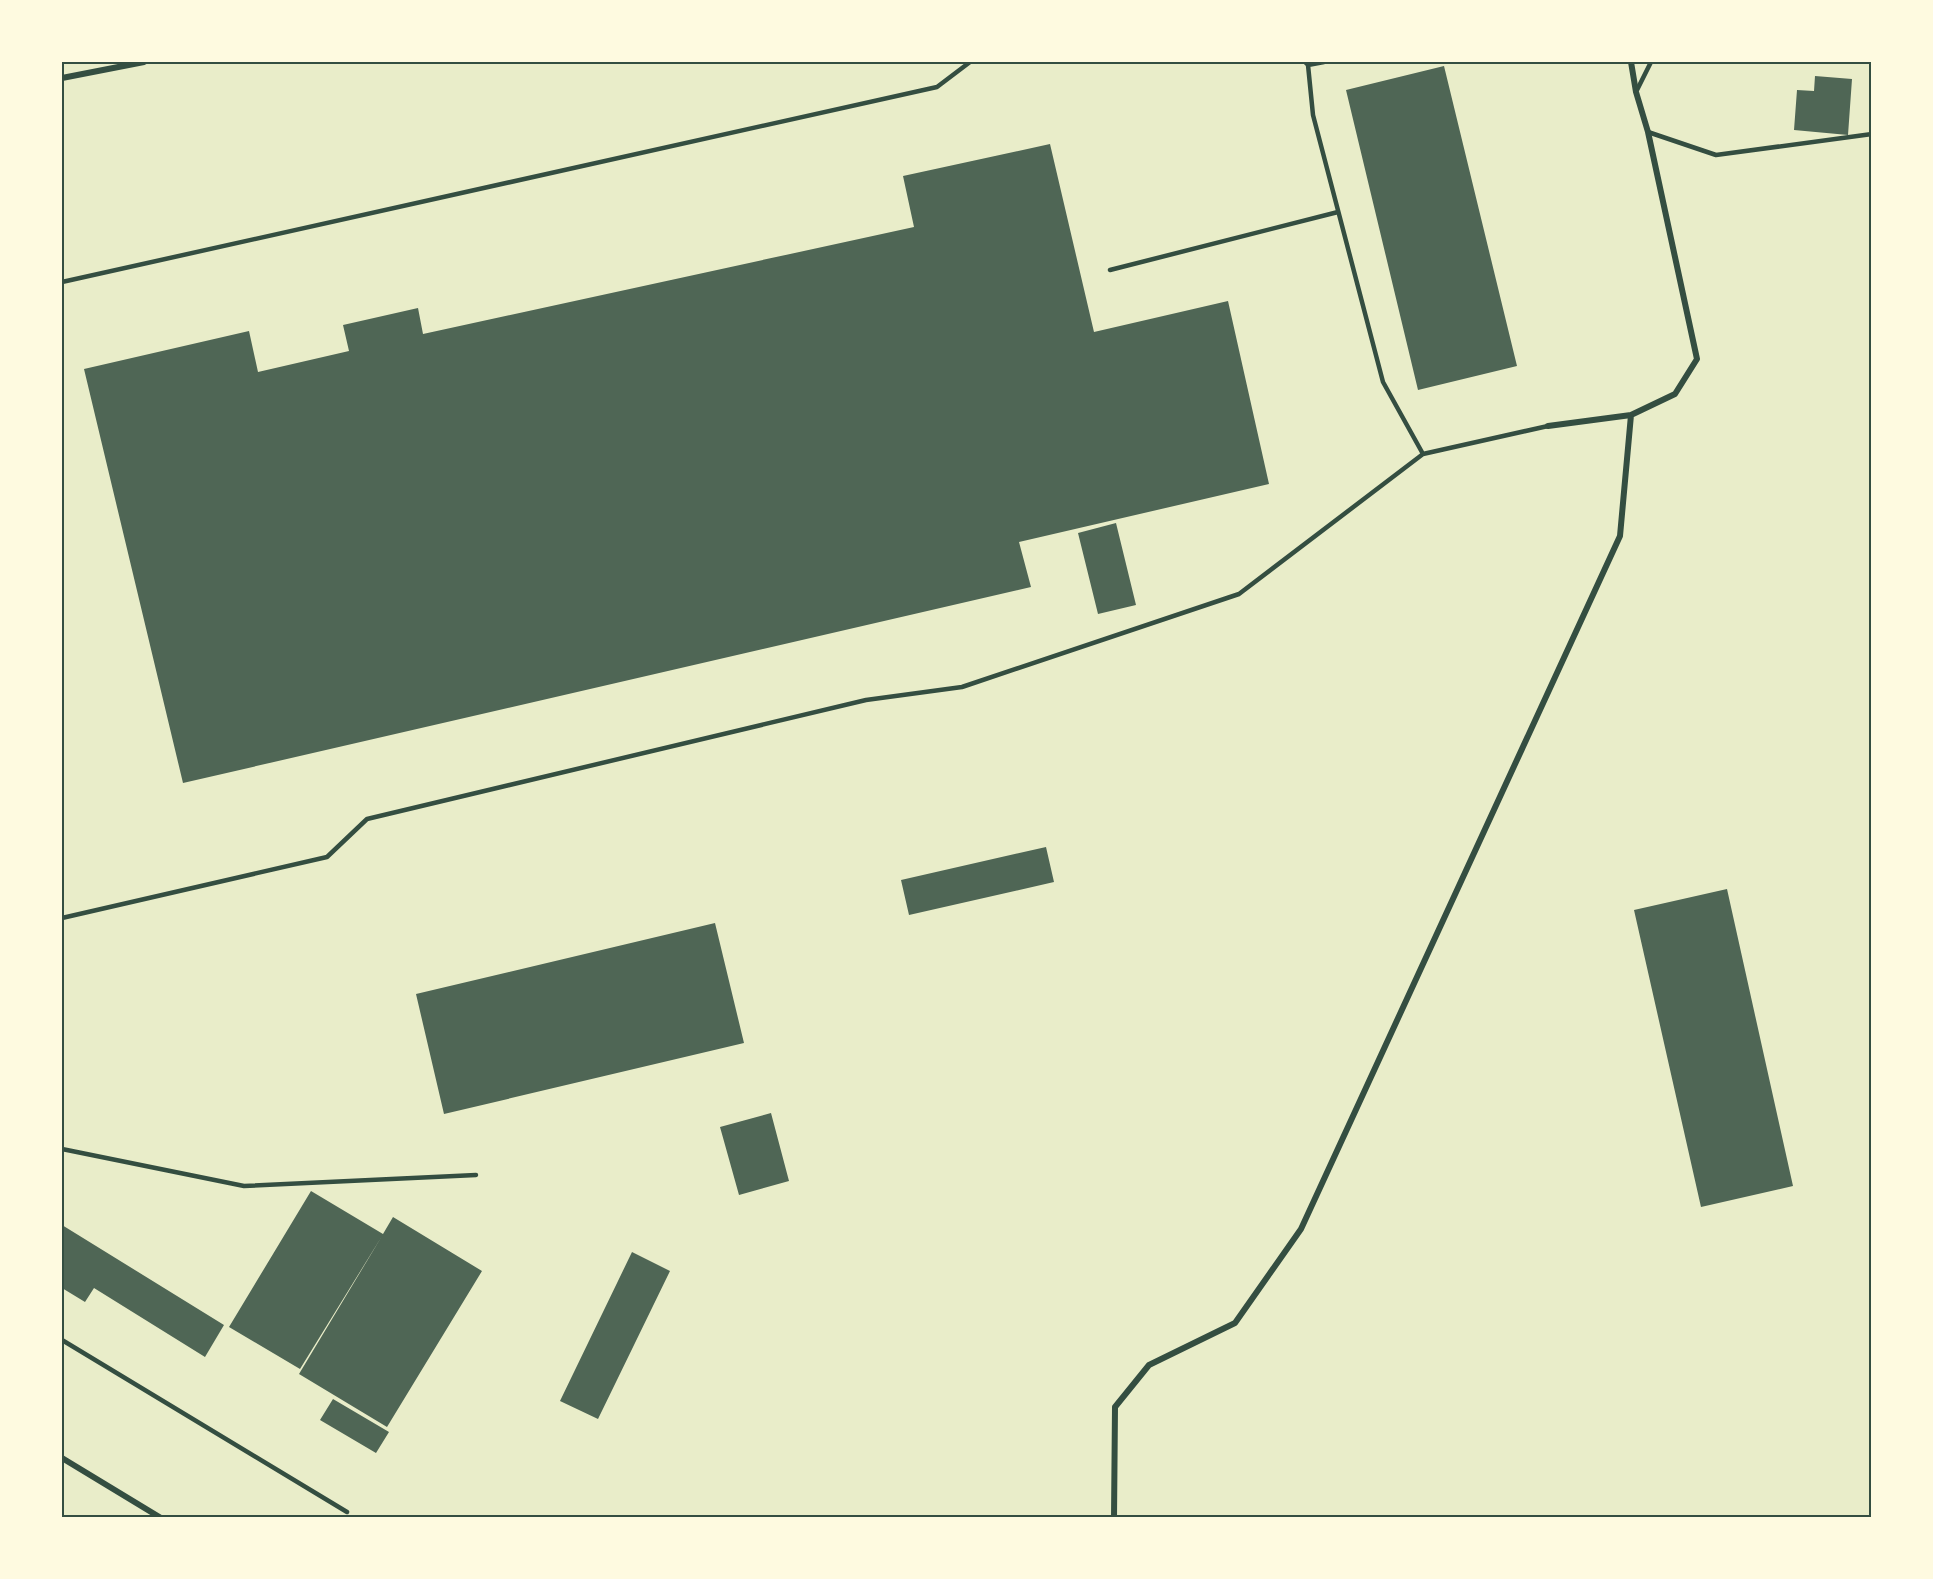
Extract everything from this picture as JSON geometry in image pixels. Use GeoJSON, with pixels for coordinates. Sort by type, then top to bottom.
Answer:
{"type":"FeatureCollection","features":[{"type":"Feature","properties":{"kind":"street"},"geometry":{"type":"LineString","coordinates":[[62,78],[144,62]]}},
{"type":"Feature","properties":{"kind":"street"},"geometry":{"type":"LineString","coordinates":[[1548,426],[1631,415],[1675,394],[1697,359],[1648,132],[1636,92],[1632,62]]}},
{"type":"Feature","properties":{"kind":"street"},"geometry":{"type":"LineString","coordinates":[[1114,1518],[1115,1407],[1149,1365],[1235,1323],[1301,1228],[1620,536],[1631,415]]}},
{"type":"Feature","properties":{"kind":"street"},"geometry":{"type":"LineString","coordinates":[[62,1458],[161,1518]]}},
{"type":"Feature","properties":{"kind":"lane"},"geometry":{"type":"LineString","coordinates":[[62,282],[937,87],[970,62]]}},
{"type":"Feature","properties":{"kind":"lane"},"geometry":{"type":"LineString","coordinates":[[1324,62],[1306,64],[1312,115],[1383,382],[1423,454]]}},
{"type":"Feature","properties":{"kind":"lane"},"geometry":{"type":"LineString","coordinates":[[1636,92],[1651,62]]}},
{"type":"Feature","properties":{"kind":"lane"},"geometry":{"type":"LineString","coordinates":[[1648,132],[1716,155],[1872,134]]}},
{"type":"Feature","properties":{"kind":"lane"},"geometry":{"type":"LineString","coordinates":[[1110,270],[1338,212]]}},
{"type":"Feature","properties":{"kind":"lane"},"geometry":{"type":"LineString","coordinates":[[62,918],[327,857],[367,819],[866,700],[962,687],[1239,594],[1423,454],[1548,426]]}},
{"type":"Feature","properties":{"kind":"lane"},"geometry":{"type":"LineString","coordinates":[[62,1149],[244,1186],[476,1175]]}},
{"type":"Feature","properties":{"kind":"lane"},"geometry":{"type":"LineString","coordinates":[[62,1340],[346,1512]]}},
{"type":"Feature","properties":{"kind":"building"},"geometry":{"type":"Polygon","coordinates":[[[1444,66],[1517,366],[1418,390],[1346,90],[1444,66]]]}},
{"type":"Feature","properties":{"kind":"building"},"geometry":{"type":"Polygon","coordinates":[[[1815,76],[1852,79],[1848,135],[1794,130],[1797,90],[1814,91],[1815,76]]]}},
{"type":"Feature","properties":{"kind":"building"},"geometry":{"type":"Polygon","coordinates":[[[1050,144],[1094,332],[1228,301],[1269,484],[1019,542],[1031,587],[183,783],[84,369],[249,331],[258,372],[349,351],[343,325],[418,308],[423,334],[914,227],[903,176],[1050,144]]]}},
{"type":"Feature","properties":{"kind":"building"},"geometry":{"type":"Polygon","coordinates":[[[1116,523],[1136,605],[1098,614],[1078,533],[1116,523]]]}},
{"type":"Feature","properties":{"kind":"building"},"geometry":{"type":"Polygon","coordinates":[[[1046,847],[1054,882],[909,915],[901,880],[1046,847]]]}},
{"type":"Feature","properties":{"kind":"building"},"geometry":{"type":"Polygon","coordinates":[[[1727,889],[1793,1186],[1701,1207],[1634,910],[1727,889]]]}},
{"type":"Feature","properties":{"kind":"building"},"geometry":{"type":"Polygon","coordinates":[[[715,923],[744,1043],[444,1114],[416,994],[715,923]]]}},
{"type":"Feature","properties":{"kind":"building"},"geometry":{"type":"Polygon","coordinates":[[[771,1113],[789,1181],[739,1195],[720,1127],[771,1113]]]}},
{"type":"Feature","properties":{"kind":"building"},"geometry":{"type":"Polygon","coordinates":[[[311,1191],[383,1234],[393,1217],[482,1271],[387,1427],[299,1374],[382,1236],[300,1369],[229,1327],[311,1191]]]}},
{"type":"Feature","properties":{"kind":"building"},"geometry":{"type":"Polygon","coordinates":[[[62,1225],[224,1325],[205,1357],[94,1288],[85,1302],[62,1288],[62,1225]]]}},
{"type":"Feature","properties":{"kind":"building"},"geometry":{"type":"Polygon","coordinates":[[[632,1252],[670,1271],[598,1419],[560,1401],[632,1252]]]}},
{"type":"Feature","properties":{"kind":"building"},"geometry":{"type":"Polygon","coordinates":[[[333,1399],[389,1432],[376,1453],[320,1420],[333,1399]]]}}]}
